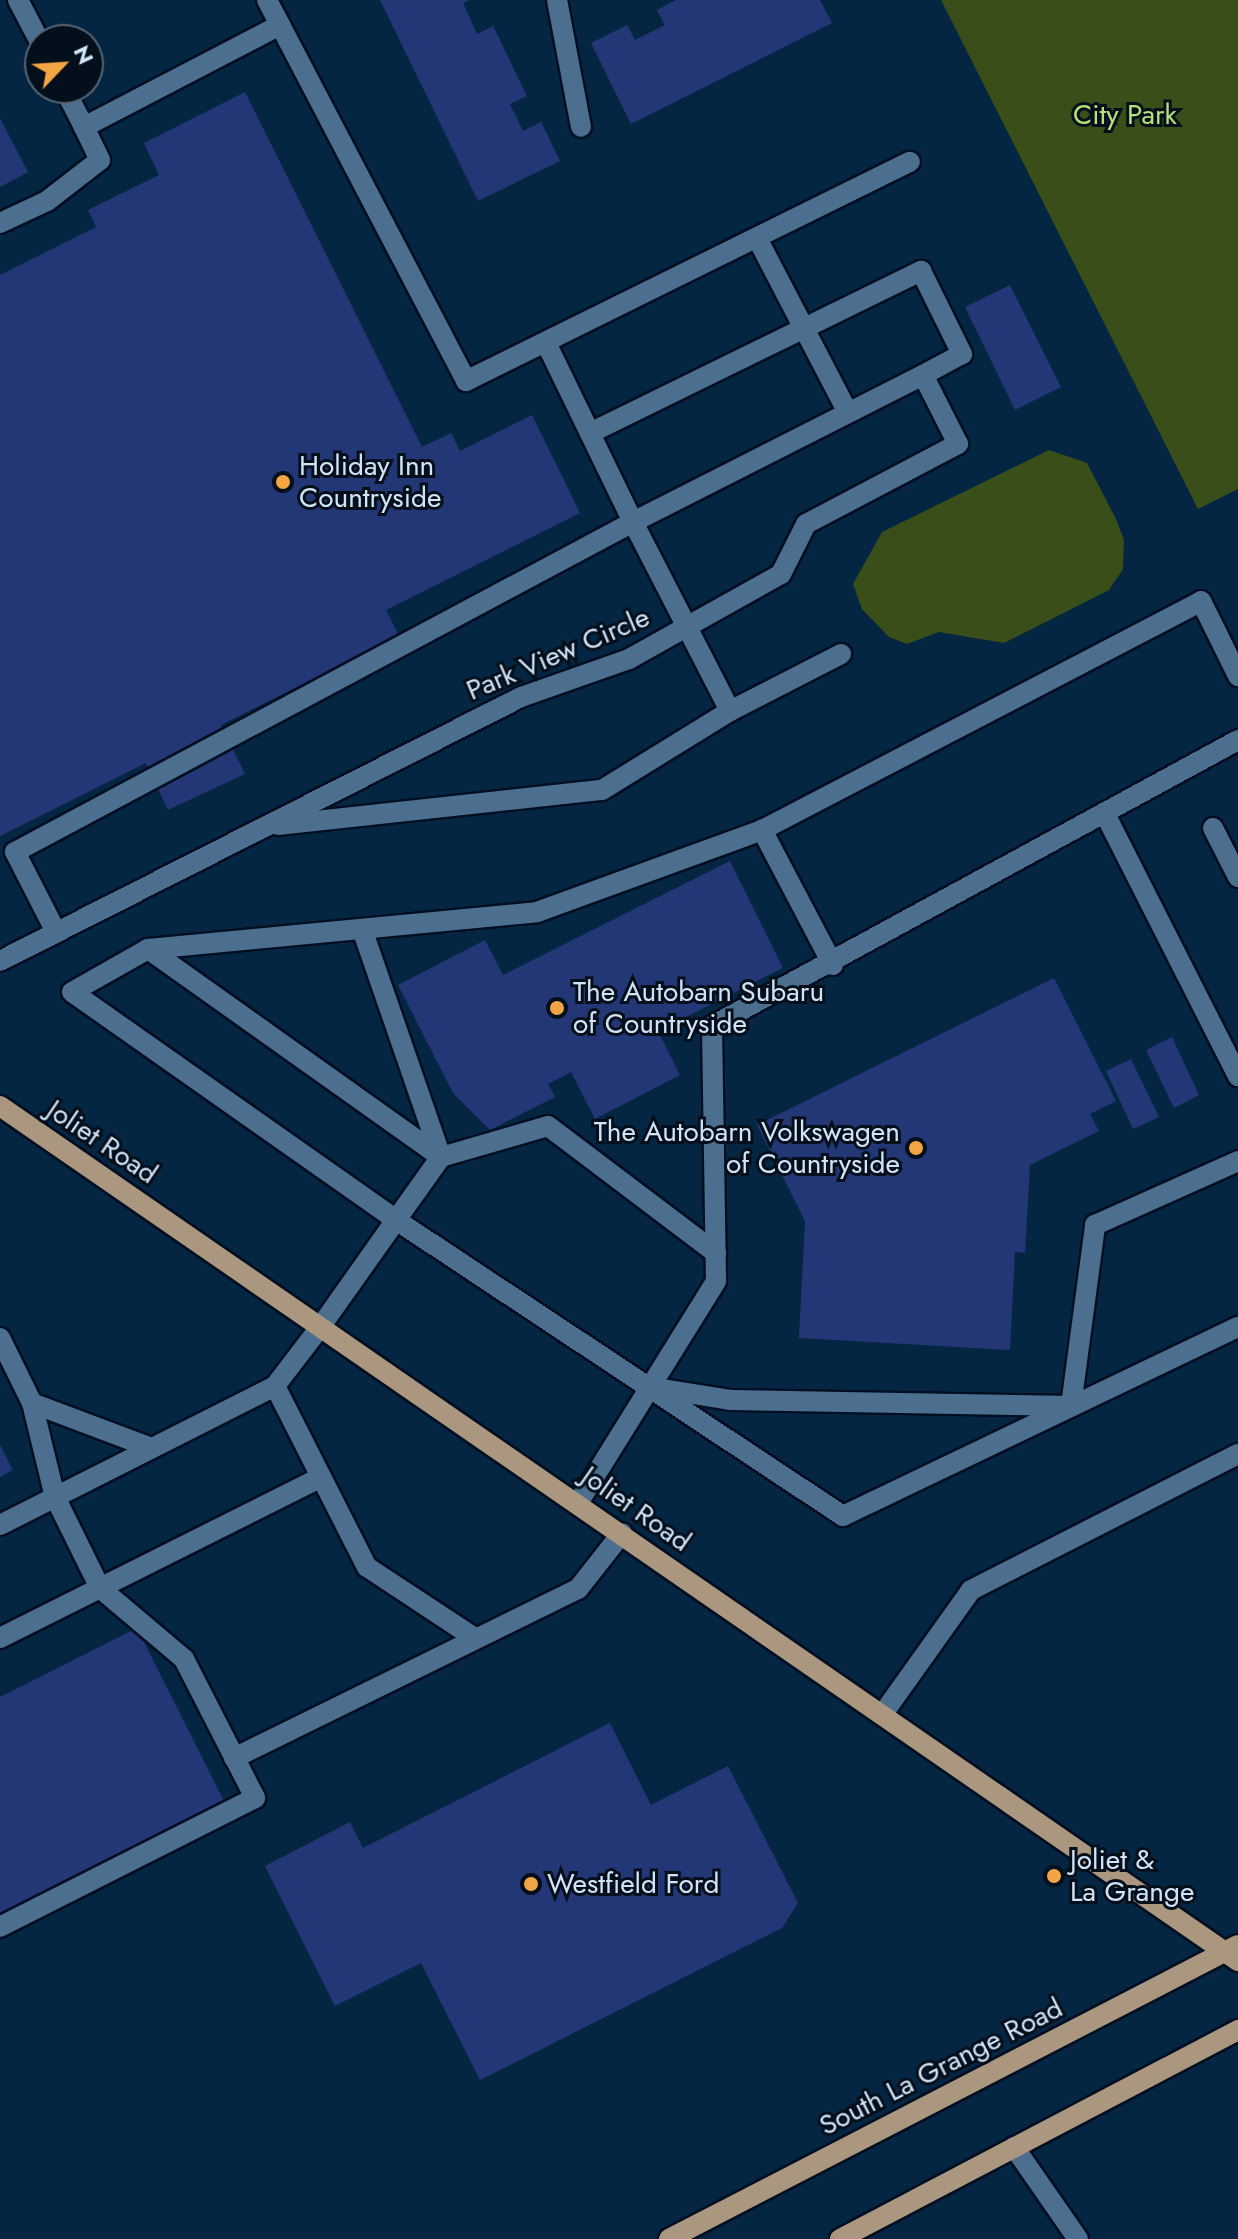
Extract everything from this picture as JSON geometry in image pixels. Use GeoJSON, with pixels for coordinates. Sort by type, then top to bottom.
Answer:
{"type":"FeatureCollection","features":[{"type":"Feature","properties":{"kind":"main road","name":"Joliet Road"},"geometry":{"type":"LineString","coordinates":[[0,1106],[882,1715],[1233,1953]]}},
{"type":"Feature","properties":{"kind":"main road","name":"South La Grange Road"},"geometry":{"type":"LineString","coordinates":[[669,2239],[1233,1953]]}},
{"type":"Feature","properties":{"kind":"main road"},"geometry":{"type":"LineString","coordinates":[[840,2239],[1238,2030]]}},
{"type":"Feature","properties":{"kind":"lane"},"geometry":{"type":"LineString","coordinates":[[18,0],[31,24]]}},
{"type":"Feature","properties":{"kind":"lane"},"geometry":{"type":"LineString","coordinates":[[267,0],[466,381],[910,162]]}},
{"type":"Feature","properties":{"kind":"lane"},"geometry":{"type":"LineString","coordinates":[[557,0],[581,127]]}},
{"type":"Feature","properties":{"kind":"lane"},"geometry":{"type":"LineString","coordinates":[[84,127],[280,25]]}},
{"type":"Feature","properties":{"kind":"lane"},"geometry":{"type":"LineString","coordinates":[[0,223],[47,201],[100,160],[72,104]]}},
{"type":"Feature","properties":{"kind":"lane"},"geometry":{"type":"LineString","coordinates":[[757,238],[848,413]]}},
{"type":"Feature","properties":{"kind":"lane"},"geometry":{"type":"LineString","coordinates":[[56,932],[15,852],[633,522],[962,354],[921,271],[590,433]]}},
{"type":"Feature","properties":{"kind":"lane"},"geometry":{"type":"LineString","coordinates":[[546,343],[730,711]]}},
{"type":"Feature","properties":{"kind":"lane","name":"Park View Circle"},"geometry":{"type":"LineString","coordinates":[[0,961],[521,697],[629,659],[781,574],[806,524],[958,444],[923,375]]}},
{"type":"Feature","properties":{"kind":"lane"},"geometry":{"type":"LineString","coordinates":[[1238,676],[1201,601],[762,830],[537,912],[148,949],[72,992],[396,1220],[843,1516],[1238,1327]]}},
{"type":"Feature","properties":{"kind":"lane"},"geometry":{"type":"LineString","coordinates":[[265,827],[602,790],[730,711],[841,654]]}},
{"type":"Feature","properties":{"kind":"lane"},"geometry":{"type":"LineString","coordinates":[[578,1503],[716,1281],[712,1026],[833,965],[1238,740]]}},
{"type":"Feature","properties":{"kind":"lane"},"geometry":{"type":"LineString","coordinates":[[1105,814],[1238,1076]]}},
{"type":"Feature","properties":{"kind":"lane"},"geometry":{"type":"LineString","coordinates":[[1213,828],[1238,877]]}},
{"type":"Feature","properties":{"kind":"lane"},"geometry":{"type":"LineString","coordinates":[[762,830],[833,965]]}},
{"type":"Feature","properties":{"kind":"lane"},"geometry":{"type":"LineString","coordinates":[[362,929],[441,1157]]}},
{"type":"Feature","properties":{"kind":"lane"},"geometry":{"type":"LineString","coordinates":[[148,949],[441,1157]]}},
{"type":"Feature","properties":{"kind":"lane"},"geometry":{"type":"LineString","coordinates":[[0,1525],[275,1386],[441,1157],[548,1126],[716,1253]]}},
{"type":"Feature","properties":{"kind":"lane"},"geometry":{"type":"LineString","coordinates":[[1071,1406],[1095,1225],[1238,1161]]}},
{"type":"Feature","properties":{"kind":"lane"},"geometry":{"type":"LineString","coordinates":[[0,1338],[32,1403],[55,1497],[100,1588],[184,1659],[255,1798],[0,1927]]}},
{"type":"Feature","properties":{"kind":"lane"},"geometry":{"type":"LineString","coordinates":[[275,1386],[367,1567],[473,1637]]}},
{"type":"Feature","properties":{"kind":"lane"},"geometry":{"type":"LineString","coordinates":[[648,1387],[730,1400],[1071,1406]]}},
{"type":"Feature","properties":{"kind":"lane"},"geometry":{"type":"LineString","coordinates":[[32,1403],[152,1448]]}},
{"type":"Feature","properties":{"kind":"lane"},"geometry":{"type":"LineString","coordinates":[[882,1715],[971,1590],[1238,1454]]}},
{"type":"Feature","properties":{"kind":"lane"},"geometry":{"type":"LineString","coordinates":[[0,1638],[321,1477]]}},
{"type":"Feature","properties":{"kind":"lane"},"geometry":{"type":"LineString","coordinates":[[234,1758],[473,1637],[578,1589],[622,1533]]}},
{"type":"Feature","properties":{"kind":"lane"},"geometry":{"type":"LineString","coordinates":[[1014,2147],[1078,2239]]}},
{"type":"Feature","properties":{"kind":"green space","name":"City Park"},"geometry":{"type":"Polygon","coordinates":[[[941,0],[1238,0],[1238,489],[1198,509],[941,0]]]}},
{"type":"Feature","properties":{"kind":"green space"},"geometry":{"type":"Polygon","coordinates":[[[1049,450],[1087,463],[1116,519],[1124,540],[1123,569],[1109,590],[1004,643],[939,632],[907,644],[889,637],[862,609],[853,584],[882,532],[1049,450]]]}},
{"type":"Feature","properties":{"kind":"building"},"geometry":{"type":"Polygon","coordinates":[[[380,0],[470,0],[463,3],[477,34],[493,26],[527,96],[510,104],[523,131],[541,122],[560,161],[478,201],[380,0]]]}},
{"type":"Feature","properties":{"kind":"building"},"geometry":{"type":"Polygon","coordinates":[[[676,0],[820,0],[832,23],[631,124],[591,43],[627,25],[635,40],[665,25],[657,10],[676,0]]]}},
{"type":"Feature","properties":{"kind":"building","name":"Holiday Inn Countryside"},"geometry":{"type":"Polygon","coordinates":[[[245,92],[422,447],[451,433],[460,451],[532,415],[580,513],[386,610],[399,636],[221,725],[245,774],[168,810],[146,763],[0,836],[0,275],[96,227],[88,210],[159,175],[144,143],[245,92]]]}},
{"type":"Feature","properties":{"kind":"building"},"geometry":{"type":"Polygon","coordinates":[[[0,118],[28,172],[0,187],[0,118]]]}},
{"type":"Feature","properties":{"kind":"building"},"geometry":{"type":"Polygon","coordinates":[[[1010,285],[1061,387],[1015,410],[965,307],[1010,285]]]}},
{"type":"Feature","properties":{"kind":"building","name":"The Autobarn Subaru of Countryside"},"geometry":{"type":"Polygon","coordinates":[[[730,861],[783,968],[658,1031],[680,1075],[595,1119],[571,1072],[548,1084],[555,1097],[490,1130],[453,1093],[398,985],[485,940],[503,975],[730,861]]]}},
{"type":"Feature","properties":{"kind":"building","name":"The Autobarn Volkswagen of Countryside"},"geometry":{"type":"Polygon","coordinates":[[[1054,978],[1116,1101],[1090,1114],[1099,1131],[1030,1165],[1025,1253],[1015,1252],[1010,1350],[799,1338],[805,1221],[757,1125],[1054,978]]]}},
{"type":"Feature","properties":{"kind":"building"},"geometry":{"type":"Polygon","coordinates":[[[1172,1037],[1199,1095],[1174,1108],[1146,1050],[1172,1037]]]}},
{"type":"Feature","properties":{"kind":"building"},"geometry":{"type":"Polygon","coordinates":[[[1131,1059],[1159,1117],[1133,1129],[1106,1071],[1131,1059]]]}},
{"type":"Feature","properties":{"kind":"building"},"geometry":{"type":"Polygon","coordinates":[[[0,1445],[13,1470],[0,1477],[0,1445]]]}},
{"type":"Feature","properties":{"kind":"building"},"geometry":{"type":"Polygon","coordinates":[[[137,1628],[225,1803],[0,1916],[0,1697],[137,1628]]]}},
{"type":"Feature","properties":{"kind":"building","name":"Westfield Ford"},"geometry":{"type":"Polygon","coordinates":[[[610,1723],[651,1805],[728,1766],[798,1903],[782,1928],[480,2080],[421,1963],[335,2006],[265,1866],[350,1822],[363,1848],[610,1723]]]}},
{"type":"Feature","properties":{"kind":"place","name":"Holiday Inn Countryside"},"geometry":{"type":"Point","coordinates":[283,482]}},
{"type":"Feature","properties":{"kind":"place","name":"The Autobarn Subaru of Countryside"},"geometry":{"type":"Point","coordinates":[557,1008]}},
{"type":"Feature","properties":{"kind":"place","name":"The Autobarn Volkswagen of Countryside"},"geometry":{"type":"Point","coordinates":[916,1148]}},
{"type":"Feature","properties":{"kind":"place","name":"Joliet & La Grange"},"geometry":{"type":"Point","coordinates":[1054,1876]}},
{"type":"Feature","properties":{"kind":"place","name":"Westfield Ford"},"geometry":{"type":"Point","coordinates":[531,1884]}}]}
